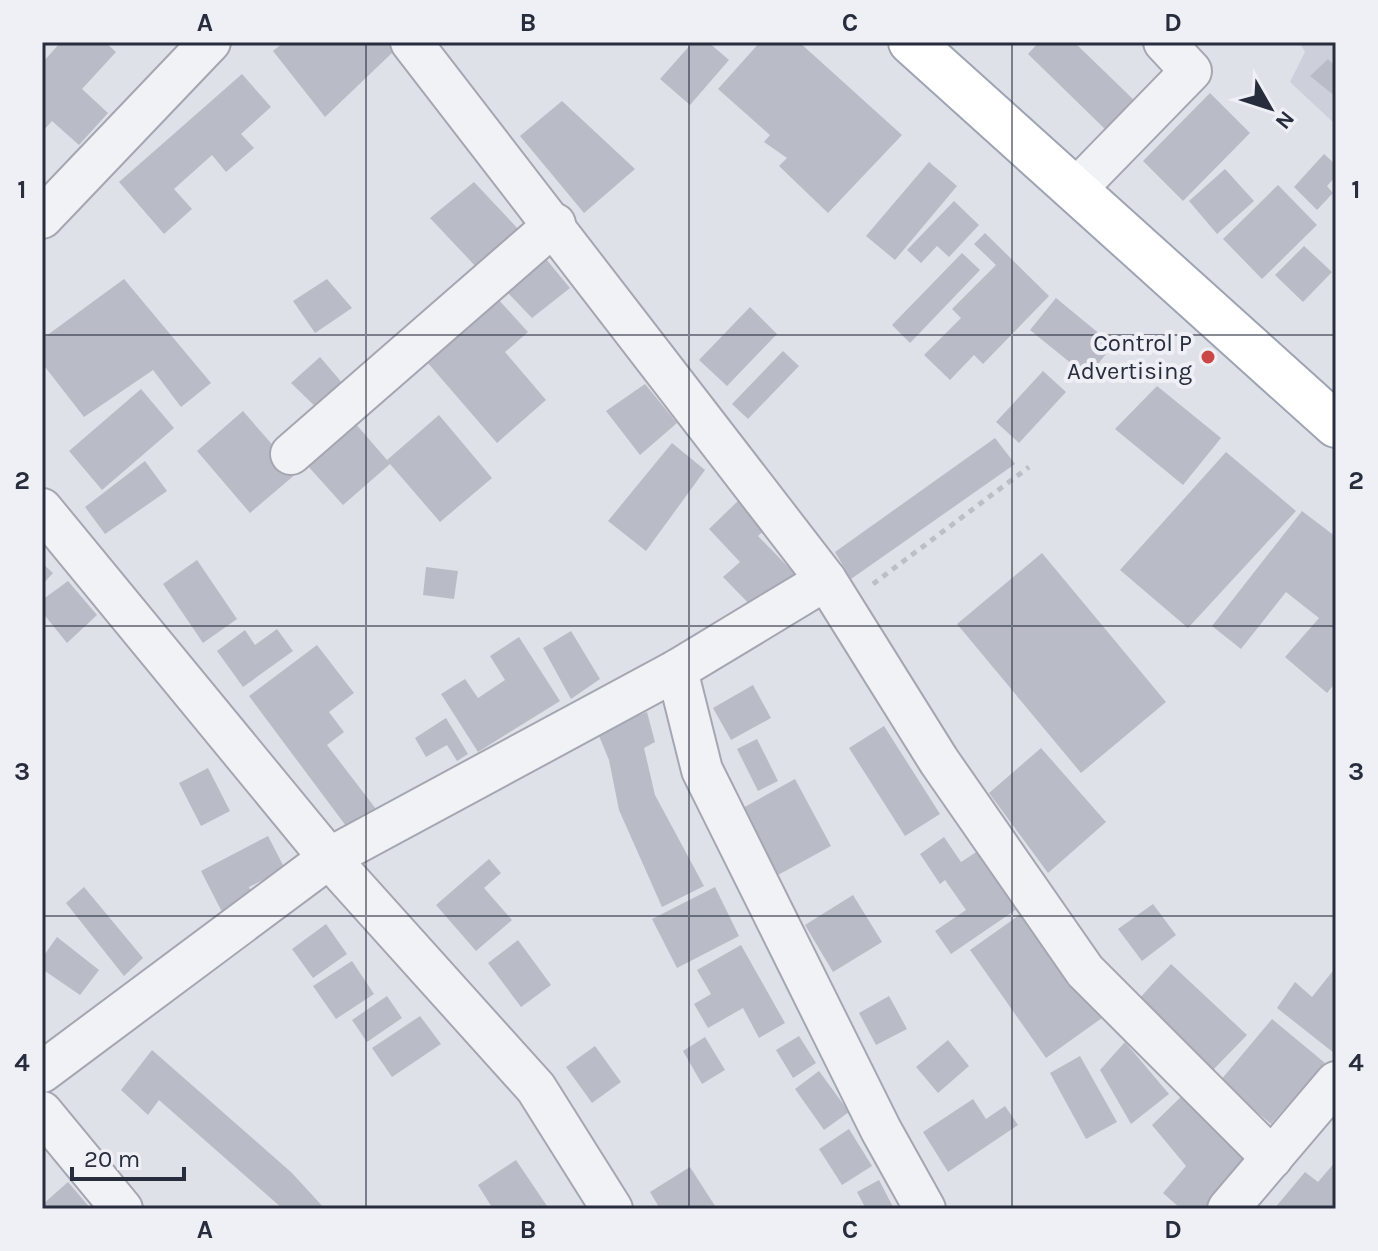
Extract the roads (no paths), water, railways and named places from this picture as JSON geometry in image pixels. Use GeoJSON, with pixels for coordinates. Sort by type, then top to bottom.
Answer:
{"type":"FeatureCollection","features":[{"type":"Feature","properties":{"kind":"main road"},"geometry":{"type":"LineString","coordinates":[[911,42],[1336,425]]}},
{"type":"Feature","properties":{"kind":"street"},"geometry":{"type":"LineString","coordinates":[[42,218],[210,42]]}},
{"type":"Feature","properties":{"kind":"street"},"geometry":{"type":"LineString","coordinates":[[411,42],[555,224],[835,594],[939,761],[1085,971],[1272,1158]]}},
{"type":"Feature","properties":{"kind":"street"},"geometry":{"type":"LineString","coordinates":[[1076,189],[1191,71],[1164,42]]}},
{"type":"Feature","properties":{"kind":"street"},"geometry":{"type":"LineString","coordinates":[[291,454],[555,224]]}},
{"type":"Feature","properties":{"kind":"street"},"geometry":{"type":"LineString","coordinates":[[42,509],[329,858],[536,1088],[612,1209]]}},
{"type":"Feature","properties":{"kind":"street"},"geometry":{"type":"LineString","coordinates":[[42,1072],[329,858],[677,670],[835,594]]}},
{"type":"Feature","properties":{"kind":"street"},"geometry":{"type":"LineString","coordinates":[[677,670],[702,770],[881,1130],[925,1209]]}},
{"type":"Feature","properties":{"kind":"street"},"geometry":{"type":"LineString","coordinates":[[1228,1209],[1336,1082]]}},
{"type":"Feature","properties":{"kind":"street"},"geometry":{"type":"LineString","coordinates":[[42,1112],[122,1209]]}},
{"type":"Feature","properties":{"kind":"place","name":"Control P Advertising"},"geometry":{"type":"Point","coordinates":[1208,357]}}]}
